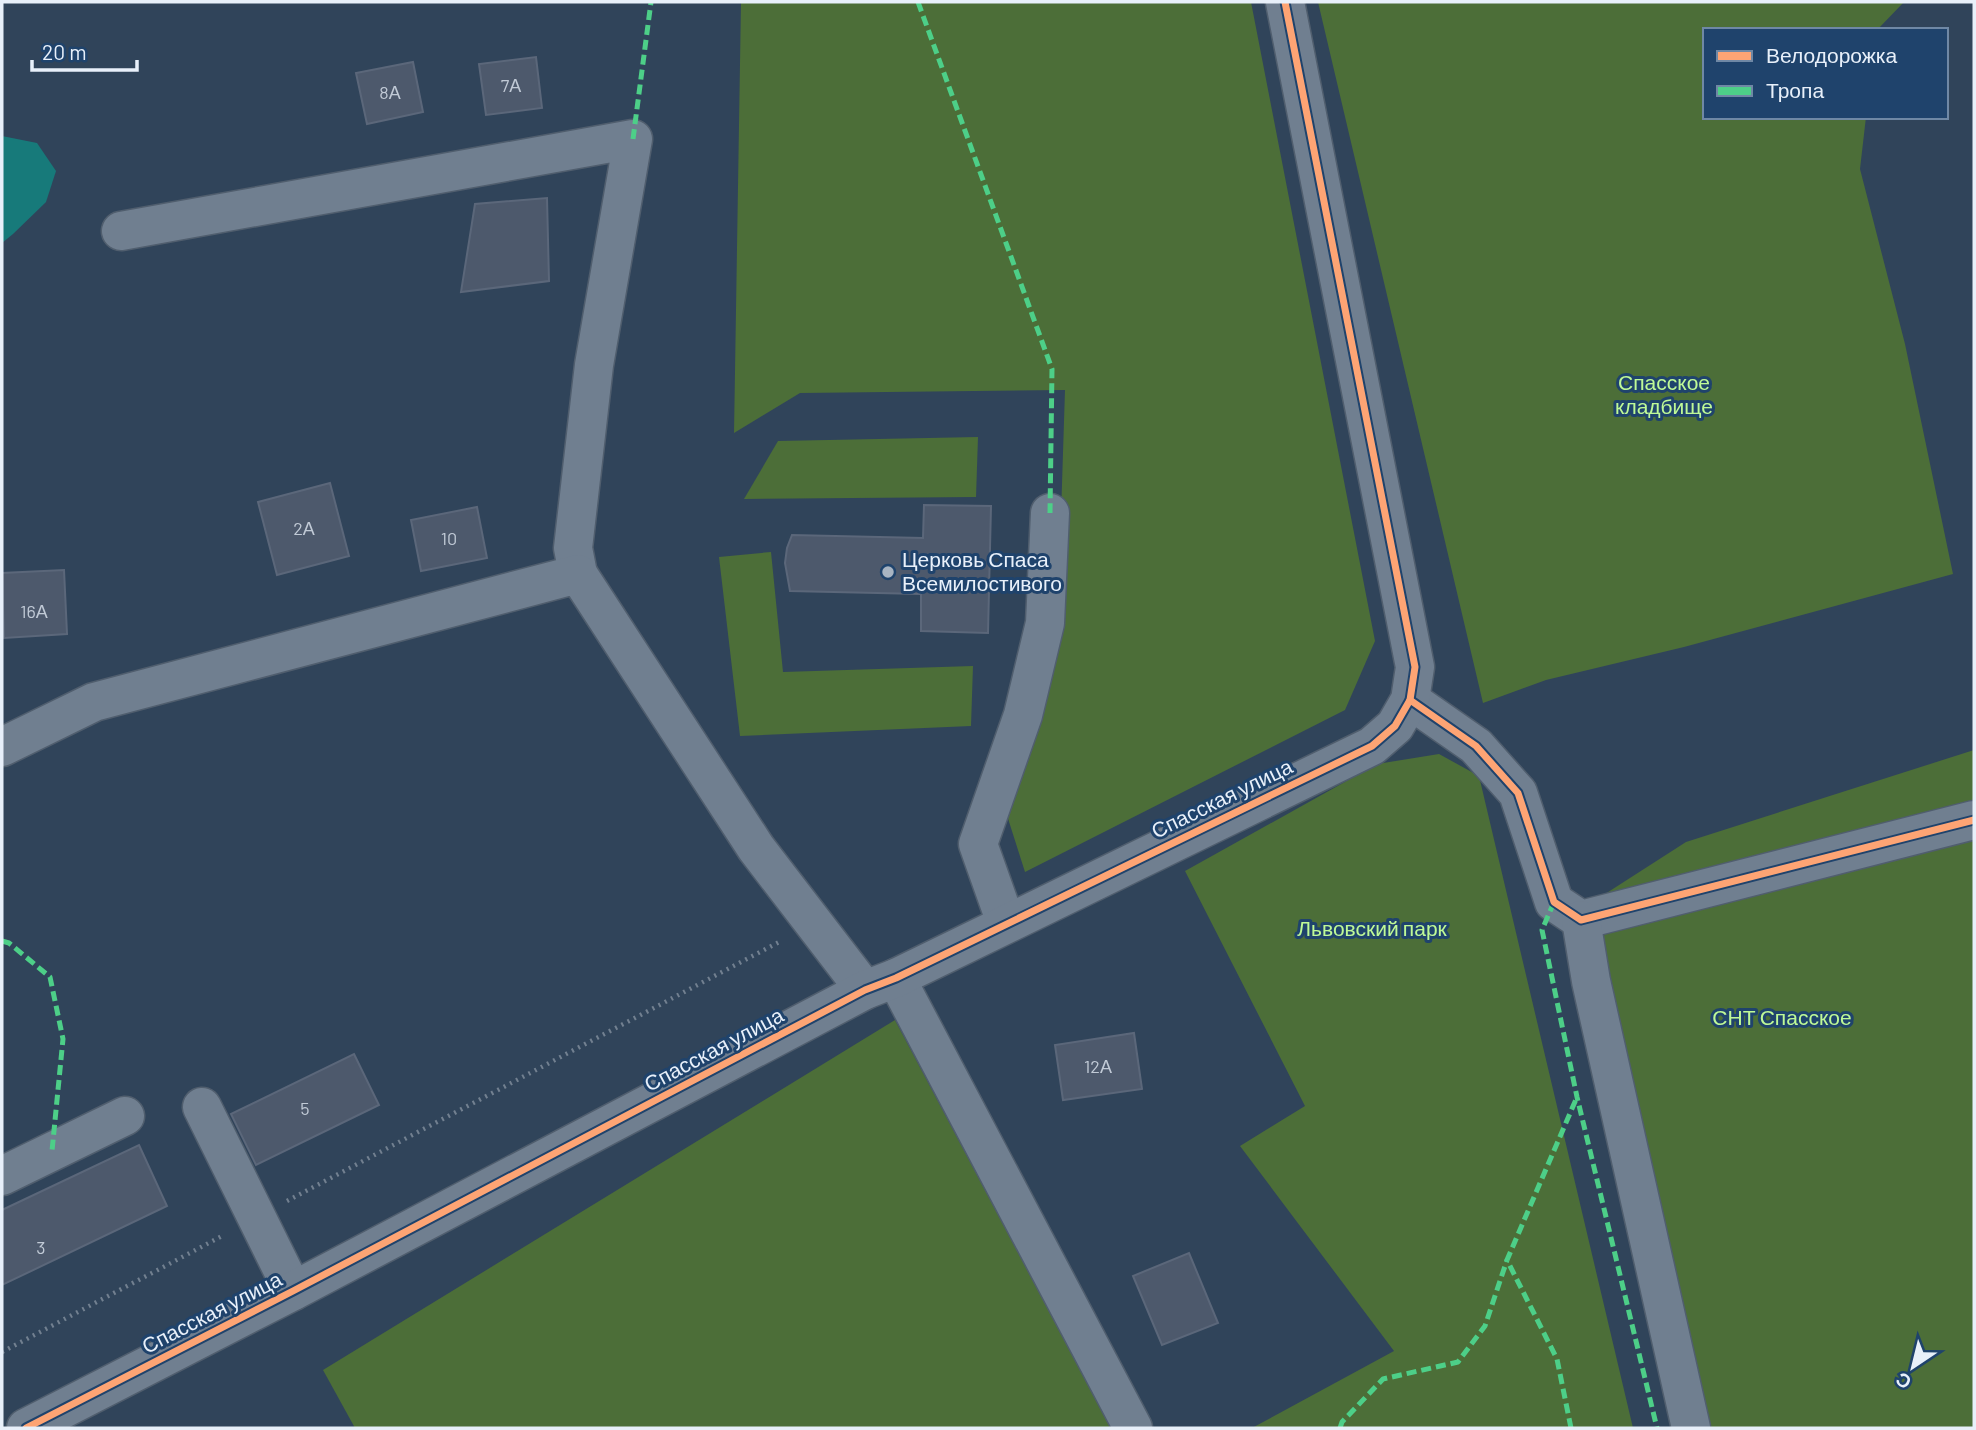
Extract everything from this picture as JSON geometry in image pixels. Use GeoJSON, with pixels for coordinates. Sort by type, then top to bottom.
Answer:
{"type":"FeatureCollection","features":[{"type":"Feature","properties":{"kind":"street"},"geometry":{"type":"LineString","coordinates":[[1285,2],[1415,667],[1410,700],[1476,746],[1518,793],[1554,902],[1581,920],[1591,981],[1690,1428]]}},
{"type":"Feature","properties":{"kind":"street"},"geometry":{"type":"LineString","coordinates":[[121,231],[633,139],[594,365],[573,548],[578,574],[756,848],[815,923],[881,984],[1133,1428]]}},
{"type":"Feature","properties":{"kind":"street"},"geometry":{"type":"LineString","coordinates":[[1006,923],[978,844],[1023,715],[1045,623],[1049,513]]}},
{"type":"Feature","properties":{"kind":"street"},"geometry":{"type":"LineString","coordinates":[[2,747],[94,702],[578,574]]}},
{"type":"Feature","properties":{"kind":"street","name":"Спасская улица"},"geometry":{"type":"LineString","coordinates":[[26,1428],[881,984],[1372,746],[1395,726],[1410,700]]}},
{"type":"Feature","properties":{"kind":"street"},"geometry":{"type":"LineString","coordinates":[[1581,920],[1974,820]]}},
{"type":"Feature","properties":{"kind":"street"},"geometry":{"type":"LineString","coordinates":[[202,1107],[293,1291]]}},
{"type":"Feature","properties":{"kind":"street"},"geometry":{"type":"LineString","coordinates":[[2,1176],[125,1116]]}},
{"type":"Feature","properties":{"kind":"path"},"geometry":{"type":"LineString","coordinates":[[2,1352],[815,923]]}},
{"type":"Feature","properties":{"kind":"green space"},"geometry":{"type":"Polygon","coordinates":[[[741,2],[1251,2],[1375,641],[1345,710],[1025,872],[1004,806],[1058,610],[1065,390],[800,393],[734,433],[741,2]]]}},
{"type":"Feature","properties":{"kind":"green space","name":"Спасское кладбище"},"geometry":{"type":"Polygon","coordinates":[[[1318,2],[1904,2],[1879,28],[1703,28],[1703,119],[1866,119],[1860,169],[1905,344],[1953,574],[1684,647],[1546,680],[1483,703],[1318,2]]]}},
{"type":"Feature","properties":{"kind":"green space"},"geometry":{"type":"Polygon","coordinates":[[[978,437],[976,497],[744,499],[778,441],[978,437]]]}},
{"type":"Feature","properties":{"kind":"green space"},"geometry":{"type":"Polygon","coordinates":[[[771,552],[783,672],[973,666],[971,726],[740,736],[719,557],[771,552]]]}},
{"type":"Feature","properties":{"kind":"green space","name":"СНТ Спасское"},"geometry":{"type":"Polygon","coordinates":[[[1974,750],[1974,1428],[1678,1428],[1563,921],[1686,842],[1974,750]]]}},
{"type":"Feature","properties":{"kind":"green space","name":"Львовский парк"},"geometry":{"type":"Polygon","coordinates":[[[1439,754],[1479,776],[1633,1428],[1252,1428],[1394,1351],[1240,1146],[1305,1106],[1185,871],[1377,764],[1439,754]]]}},
{"type":"Feature","properties":{"kind":"green space"},"geometry":{"type":"Polygon","coordinates":[[[895,1020],[1111,1428],[355,1428],[323,1370],[895,1020]]]}},
{"type":"Feature","properties":{"kind":"shaded area"},"geometry":{"type":"Polygon","coordinates":[[[2,136],[37,143],[56,171],[46,202],[2,243],[2,136]]]}},
{"type":"Feature","properties":{"kind":"building"},"geometry":{"type":"Polygon","coordinates":[[[536,57],[542,108],[486,115],[479,64],[536,57]]]}},
{"type":"Feature","properties":{"kind":"building"},"geometry":{"type":"Polygon","coordinates":[[[413,62],[423,112],[367,124],[356,73],[413,62]]]}},
{"type":"Feature","properties":{"kind":"building"},"geometry":{"type":"Polygon","coordinates":[[[547,198],[549,281],[461,292],[475,204],[547,198]]]}},
{"type":"Feature","properties":{"kind":"building"},"geometry":{"type":"Polygon","coordinates":[[[330,483],[349,556],[277,575],[258,502],[330,483]]]}},
{"type":"Feature","properties":{"kind":"building","name":"Церковь Спаса Всемилостивого"},"geometry":{"type":"Polygon","coordinates":[[[924,505],[991,506],[988,633],[921,631],[921,594],[790,591],[785,563],[792,535],[923,538],[924,505]]]}},
{"type":"Feature","properties":{"kind":"building"},"geometry":{"type":"Polygon","coordinates":[[[477,507],[487,558],[421,571],[411,520],[477,507]]]}},
{"type":"Feature","properties":{"kind":"building"},"geometry":{"type":"Polygon","coordinates":[[[64,570],[67,634],[4,638],[2,573],[64,570]]]}},
{"type":"Feature","properties":{"kind":"building"},"geometry":{"type":"Polygon","coordinates":[[[1134,1033],[1142,1089],[1063,1100],[1055,1045],[1134,1033]]]}},
{"type":"Feature","properties":{"kind":"building"},"geometry":{"type":"Polygon","coordinates":[[[354,1054],[379,1105],[256,1165],[231,1114],[354,1054]]]}},
{"type":"Feature","properties":{"kind":"building"},"geometry":{"type":"Polygon","coordinates":[[[139,1145],[167,1206],[2,1285],[2,1210],[139,1145]]]}},
{"type":"Feature","properties":{"kind":"building"},"geometry":{"type":"Polygon","coordinates":[[[1189,1253],[1218,1323],[1162,1345],[1133,1276],[1189,1253]]]}},
{"type":"Feature","properties":{"kind":"marked path"},"geometry":{"type":"LineString","coordinates":[[633,139],[651,2]]}},
{"type":"Feature","properties":{"kind":"marked path"},"geometry":{"type":"LineString","coordinates":[[918,2],[1052,369],[1050,513]]}},
{"type":"Feature","properties":{"kind":"marked path"},"geometry":{"type":"LineString","coordinates":[[1554,902],[1542,930],[1577,1097],[1657,1428]]}},
{"type":"Feature","properties":{"kind":"marked path"},"geometry":{"type":"LineString","coordinates":[[2,941],[9,943],[50,977],[63,1039],[52,1151]]}},
{"type":"Feature","properties":{"kind":"marked path"},"geometry":{"type":"LineString","coordinates":[[1571,1428],[1557,1359],[1507,1260],[1577,1097]]}},
{"type":"Feature","properties":{"kind":"marked path"},"geometry":{"type":"LineString","coordinates":[[1340,1428],[1342,1422],[1383,1379],[1458,1362],[1485,1326],[1507,1260]]}},
{"type":"Feature","properties":{"kind":"cycle path"},"geometry":{"type":"LineString","coordinates":[[26,1428],[293,1291],[865,990],[896,978],[1372,746],[1395,726],[1410,700],[1415,667],[1285,2]]}},
{"type":"Feature","properties":{"kind":"cycle path"},"geometry":{"type":"LineString","coordinates":[[1410,700],[1476,746],[1518,793],[1554,902],[1581,920],[1974,820]]}},
{"type":"Feature","properties":{"kind":"place","name":"Церковь Спаса Всемилостивого"},"geometry":{"type":"Point","coordinates":[888,572]}}]}
